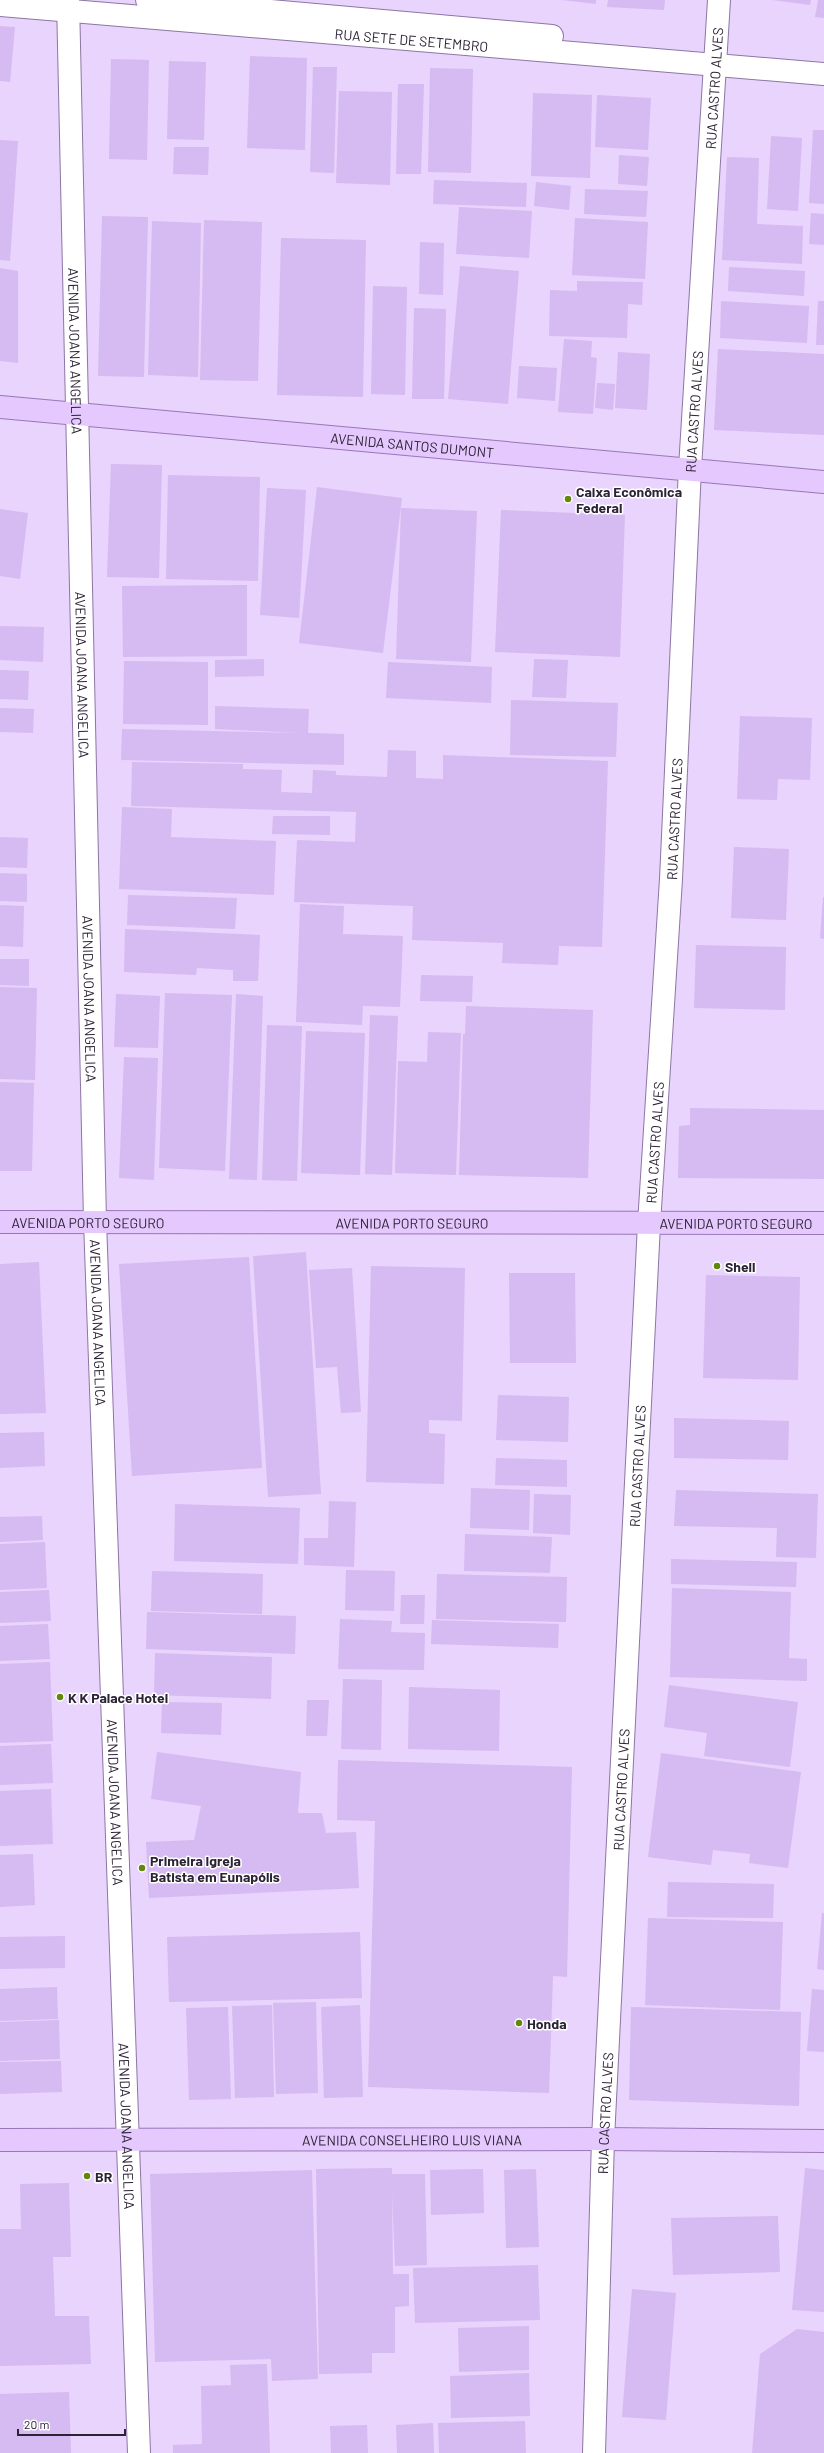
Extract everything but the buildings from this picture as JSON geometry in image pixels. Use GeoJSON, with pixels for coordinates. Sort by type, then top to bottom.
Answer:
{"type":"FeatureCollection","features":[{"type":"Feature","properties":{"kind":"main road","name":"AVENIDA SANTOS DUMONT"},"geometry":{"type":"LineString","coordinates":[[0,407],[690,468],[824,482]]}},
{"type":"Feature","properties":{"kind":"main road","name":"AVENIDA PORTO SEGURO"},"geometry":{"type":"LineString","coordinates":[[0,1222],[95,1221],[824,1224]]}},
{"type":"Feature","properties":{"kind":"main road","name":"AVENIDA CONSELHEIRO LUIS VIANA"},"geometry":{"type":"LineString","coordinates":[[0,2140],[603,2139],[824,2141]]}},
{"type":"Feature","properties":{"kind":"street","name":"RUA SETE DE SETEMBRO"},"geometry":{"type":"LineString","coordinates":[[147,0],[716,58],[824,74]]}},
{"type":"Feature","properties":{"kind":"street","name":"RUA CASTRO ALVES"},"geometry":{"type":"LineString","coordinates":[[594,2453],[603,2139],[649,1224],[671,879],[690,468],[719,0]]}},
{"type":"Feature","properties":{"kind":"street","name":"RUA SETE DE SETEMBRO"},"geometry":{"type":"LineString","coordinates":[[0,5],[68,6],[716,58],[824,60]]}},
{"type":"Feature","properties":{"kind":"street","name":"AVENIDA JOANA ANGELICA"},"geometry":{"type":"LineString","coordinates":[[68,6],[95,1221],[126,2139],[139,2453]]}},
{"type":"Feature","properties":{"kind":"place","name":"Caixa Econômica Federal"},"geometry":{"type":"Point","coordinates":[568,499]}},
{"type":"Feature","properties":{"kind":"place","name":"Shell"},"geometry":{"type":"Point","coordinates":[717,1266]}},
{"type":"Feature","properties":{"kind":"place","name":"K K Palace Hotel"},"geometry":{"type":"Point","coordinates":[60,1697]}},
{"type":"Feature","properties":{"kind":"place","name":"Primeira Igreja Batista em Eunapólis"},"geometry":{"type":"Point","coordinates":[142,1868]}},
{"type":"Feature","properties":{"kind":"place","name":"Honda"},"geometry":{"type":"Point","coordinates":[519,2023]}},
{"type":"Feature","properties":{"kind":"place","name":"BR"},"geometry":{"type":"Point","coordinates":[87,2176]}}]}
